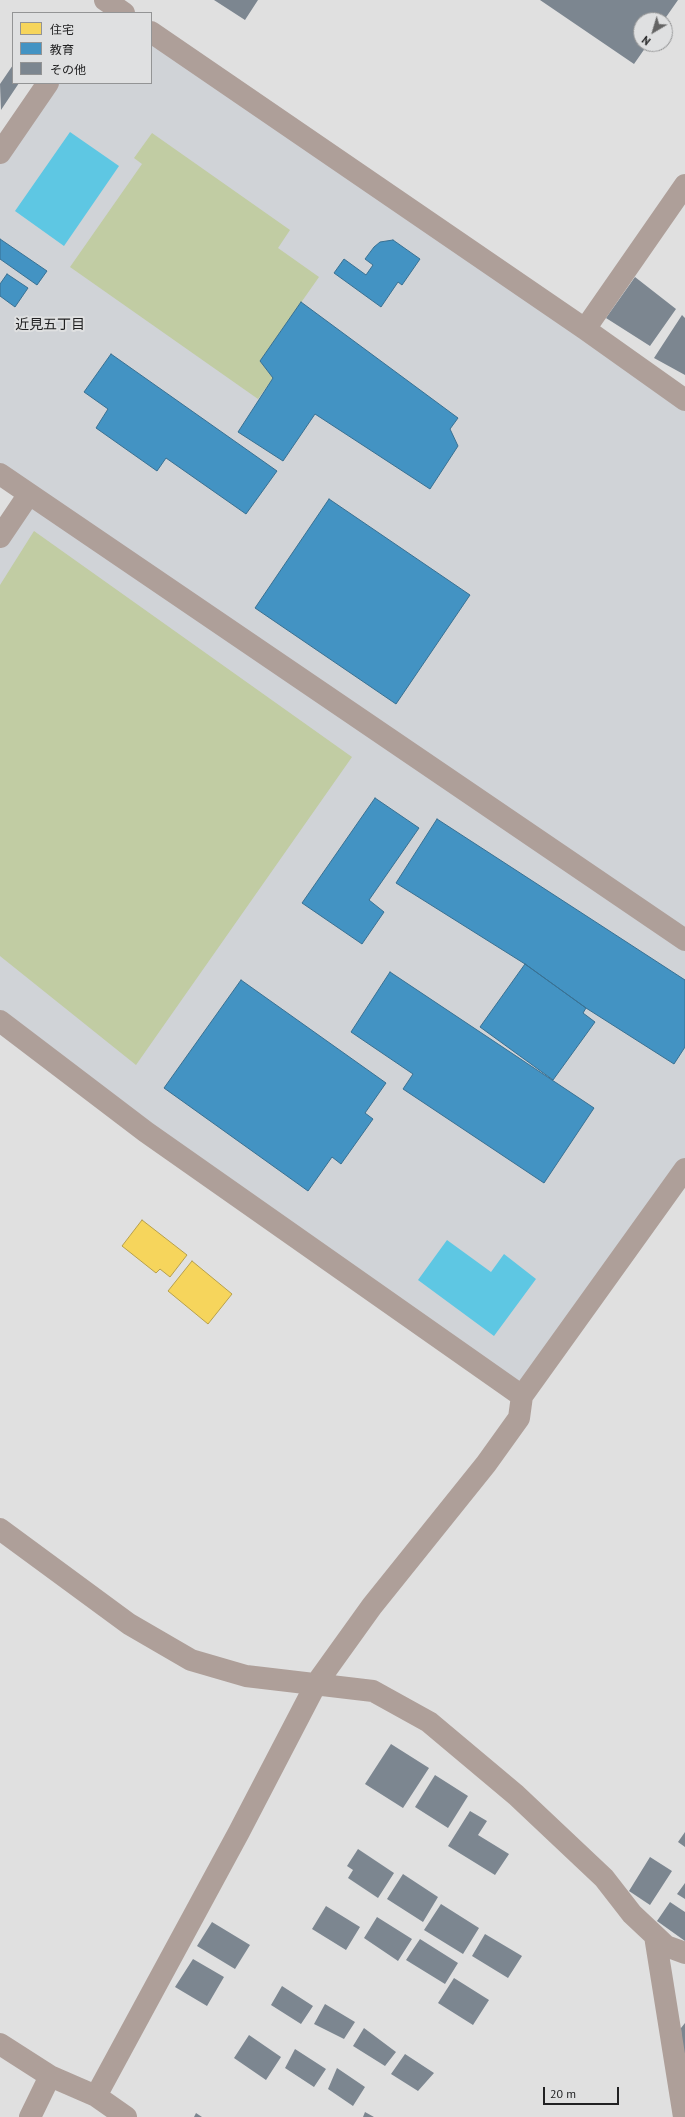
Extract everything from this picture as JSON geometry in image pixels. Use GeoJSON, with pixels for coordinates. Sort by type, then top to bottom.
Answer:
{"type":"FeatureCollection","features":[{"type":"Feature","properties":{"kind":"street"},"geometry":{"type":"LineString","coordinates":[[97,12],[105,0],[123,12]]}},
{"type":"Feature","properties":{"kind":"street"},"geometry":{"type":"LineString","coordinates":[[152,33],[585,329],[685,400]]}},
{"type":"Feature","properties":{"kind":"street"},"geometry":{"type":"LineString","coordinates":[[0,153],[47,84]]}},
{"type":"Feature","properties":{"kind":"street"},"geometry":{"type":"LineString","coordinates":[[585,329],[685,185]]}},
{"type":"Feature","properties":{"kind":"street"},"geometry":{"type":"LineString","coordinates":[[0,474],[685,940]]}},
{"type":"Feature","properties":{"kind":"street"},"geometry":{"type":"LineString","coordinates":[[0,537],[29,494]]}},
{"type":"Feature","properties":{"kind":"street"},"geometry":{"type":"LineString","coordinates":[[0,1021],[146,1132],[522,1396]]}},
{"type":"Feature","properties":{"kind":"street"},"geometry":{"type":"LineString","coordinates":[[96,2096],[239,1832],[316,1684],[372,1606],[486,1464],[518,1418],[522,1396],[685,1169]]}},
{"type":"Feature","properties":{"kind":"street"},"geometry":{"type":"LineString","coordinates":[[0,1528],[128,1624],[191,1660],[246,1676],[373,1691],[428,1722],[516,1795],[604,1878],[632,1914],[666,1946],[685,1952]]}},
{"type":"Feature","properties":{"kind":"street"},"geometry":{"type":"LineString","coordinates":[[655,1936],[684,2117]]}},
{"type":"Feature","properties":{"kind":"street"},"geometry":{"type":"LineString","coordinates":[[0,2044],[50,2076],[96,2096],[126,2117]]}},
{"type":"Feature","properties":{"kind":"street"},"geometry":{"type":"LineString","coordinates":[[30,2117],[50,2076]]}},
{"type":"Feature","properties":{"kind":"shaded area"},"geometry":{"type":"Polygon","coordinates":[[[152,33],[685,406],[685,1169],[522,1396],[0,1021],[0,537],[29,493],[0,473],[0,153],[47,84],[152,84],[152,33]]]}},
{"type":"Feature","properties":{"kind":"green space"},"geometry":{"type":"Polygon","coordinates":[[[152,133],[290,230],[278,248],[319,277],[260,361],[273,378],[258,399],[70,267],[142,164],[134,158],[152,133]]]}},
{"type":"Feature","properties":{"kind":"green space"},"geometry":{"type":"Polygon","coordinates":[[[34,531],[352,757],[136,1065],[0,956],[0,585],[34,531]]]}},
{"type":"Feature","properties":{"kind":"water"},"geometry":{"type":"Polygon","coordinates":[[[70,132],[119,166],[64,246],[15,211],[70,132]]]}},
{"type":"Feature","properties":{"kind":"water"},"geometry":{"type":"Polygon","coordinates":[[[447,1240],[491,1272],[504,1254],[536,1279],[494,1336],[418,1280],[447,1240]]]}},
{"type":"Feature","properties":{"kind":"building: 住宅"},"geometry":{"type":"Polygon","coordinates":[[[142,1220],[187,1255],[170,1277],[160,1269],[156,1273],[122,1246],[142,1220]]]}},
{"type":"Feature","properties":{"kind":"building: 住宅"},"geometry":{"type":"Polygon","coordinates":[[[192,1261],[232,1294],[208,1324],[168,1291],[192,1261]]]}},
{"type":"Feature","properties":{"kind":"building: 教育"},"geometry":{"type":"Polygon","coordinates":[[[0,239],[47,271],[37,285],[0,259],[0,239]]]}},
{"type":"Feature","properties":{"kind":"building: 教育"},"geometry":{"type":"Polygon","coordinates":[[[393,240],[420,259],[402,285],[398,282],[381,307],[334,273],[344,259],[366,275],[373,265],[365,259],[374,247],[380,242],[393,240]]]}},
{"type":"Feature","properties":{"kind":"building: 教育"},"geometry":{"type":"Polygon","coordinates":[[[7,274],[28,288],[15,307],[0,296],[0,284],[7,274]]]}},
{"type":"Feature","properties":{"kind":"building: 教育"},"geometry":{"type":"Polygon","coordinates":[[[301,302],[458,418],[450,429],[458,446],[430,489],[315,414],[283,461],[238,432],[273,378],[260,361],[301,302]]]}},
{"type":"Feature","properties":{"kind":"building: 教育"},"geometry":{"type":"Polygon","coordinates":[[[111,354],[277,471],[246,514],[166,458],[157,471],[96,428],[108,409],[84,392],[111,354]]]}},
{"type":"Feature","properties":{"kind":"building: 教育"},"geometry":{"type":"Polygon","coordinates":[[[329,499],[470,595],[396,704],[255,608],[329,499]]]}},
{"type":"Feature","properties":{"kind":"building: 教育"},"geometry":{"type":"Polygon","coordinates":[[[375,798],[419,828],[369,900],[384,912],[362,944],[302,903],[375,798]]]}},
{"type":"Feature","properties":{"kind":"building: 教育"},"geometry":{"type":"Polygon","coordinates":[[[437,819],[685,980],[685,1047],[674,1064],[586,1008],[525,964],[396,883],[437,819]]]}},
{"type":"Feature","properties":{"kind":"building: 教育"},"geometry":{"type":"Polygon","coordinates":[[[525,964],[586,1008],[583,1013],[595,1022],[553,1080],[480,1027],[525,964]]]}},
{"type":"Feature","properties":{"kind":"building: 教育"},"geometry":{"type":"Polygon","coordinates":[[[390,972],[594,1108],[544,1183],[403,1089],[413,1074],[351,1032],[390,972]]]}},
{"type":"Feature","properties":{"kind":"building: 教育"},"geometry":{"type":"Polygon","coordinates":[[[241,980],[386,1083],[365,1113],[373,1119],[341,1164],[332,1157],[308,1191],[164,1088],[241,980]]]}},
{"type":"Feature","properties":{"kind":"building: その他"},"geometry":{"type":"Polygon","coordinates":[[[214,0],[258,0],[245,20],[214,0]]]}},
{"type":"Feature","properties":{"kind":"building: その他"},"geometry":{"type":"Polygon","coordinates":[[[540,0],[678,0],[670,12],[633,12],[633,52],[642,52],[634,64],[540,0]]]}},
{"type":"Feature","properties":{"kind":"building: その他"},"geometry":{"type":"Polygon","coordinates":[[[12,66],[12,84],[18,84],[1,110],[0,84],[12,66]]]}},
{"type":"Feature","properties":{"kind":"building: その他"},"geometry":{"type":"Polygon","coordinates":[[[635,277],[676,309],[650,346],[606,318],[635,277]]]}},
{"type":"Feature","properties":{"kind":"building: その他"},"geometry":{"type":"Polygon","coordinates":[[[682,315],[685,318],[685,375],[654,358],[682,315]]]}},
{"type":"Feature","properties":{"kind":"building: その他"},"geometry":{"type":"Polygon","coordinates":[[[391,1744],[429,1768],[403,1808],[365,1784],[391,1744]]]}},
{"type":"Feature","properties":{"kind":"building: その他"},"geometry":{"type":"Polygon","coordinates":[[[435,1775],[468,1796],[448,1828],[415,1807],[435,1775]]]}},
{"type":"Feature","properties":{"kind":"building: その他"},"geometry":{"type":"Polygon","coordinates":[[[470,1811],[487,1821],[478,1835],[509,1854],[495,1875],[448,1846],[470,1811]]]}},
{"type":"Feature","properties":{"kind":"building: その他"},"geometry":{"type":"Polygon","coordinates":[[[685,1832],[685,1847],[678,1842],[685,1832]]]}},
{"type":"Feature","properties":{"kind":"building: その他"},"geometry":{"type":"Polygon","coordinates":[[[358,1849],[394,1873],[378,1898],[348,1878],[353,1870],[347,1866],[358,1849]]]}},
{"type":"Feature","properties":{"kind":"building: その他"},"geometry":{"type":"Polygon","coordinates":[[[650,1857],[672,1871],[650,1905],[629,1891],[650,1857]]]}},
{"type":"Feature","properties":{"kind":"building: その他"},"geometry":{"type":"Polygon","coordinates":[[[403,1874],[438,1897],[423,1922],[387,1899],[403,1874]]]}},
{"type":"Feature","properties":{"kind":"building: その他"},"geometry":{"type":"Polygon","coordinates":[[[685,1883],[685,1899],[677,1894],[685,1883]]]}},
{"type":"Feature","properties":{"kind":"building: その他"},"geometry":{"type":"Polygon","coordinates":[[[670,1902],[685,1912],[685,1941],[657,1921],[670,1902]]]}},
{"type":"Feature","properties":{"kind":"building: その他"},"geometry":{"type":"Polygon","coordinates":[[[441,1904],[479,1928],[463,1954],[424,1930],[441,1904]]]}},
{"type":"Feature","properties":{"kind":"building: その他"},"geometry":{"type":"Polygon","coordinates":[[[326,1906],[360,1927],[346,1950],[312,1929],[326,1906]]]}},
{"type":"Feature","properties":{"kind":"building: その他"},"geometry":{"type":"Polygon","coordinates":[[[377,1917],[412,1939],[398,1961],[364,1938],[377,1917]]]}},
{"type":"Feature","properties":{"kind":"building: その他"},"geometry":{"type":"Polygon","coordinates":[[[212,1922],[250,1945],[235,1969],[197,1946],[212,1922]]]}},
{"type":"Feature","properties":{"kind":"building: その他"},"geometry":{"type":"Polygon","coordinates":[[[485,1934],[522,1956],[508,1978],[472,1956],[485,1934]]]}},
{"type":"Feature","properties":{"kind":"building: その他"},"geometry":{"type":"Polygon","coordinates":[[[420,1939],[458,1963],[445,1984],[406,1960],[420,1939]]]}},
{"type":"Feature","properties":{"kind":"building: その他"},"geometry":{"type":"Polygon","coordinates":[[[193,1959],[224,1977],[207,2006],[175,1987],[193,1959]]]}},
{"type":"Feature","properties":{"kind":"building: その他"},"geometry":{"type":"Polygon","coordinates":[[[454,1978],[489,2000],[473,2025],[438,2003],[454,1978]]]}},
{"type":"Feature","properties":{"kind":"building: その他"},"geometry":{"type":"Polygon","coordinates":[[[282,1986],[313,2006],[301,2024],[271,2005],[282,1986]]]}},
{"type":"Feature","properties":{"kind":"building: その他"},"geometry":{"type":"Polygon","coordinates":[[[325,2004],[355,2022],[344,2039],[314,2024],[325,2004]]]}},
{"type":"Feature","properties":{"kind":"building: その他"},"geometry":{"type":"Polygon","coordinates":[[[685,2023],[685,2054],[682,2052],[681,2028],[685,2023]]]}},
{"type":"Feature","properties":{"kind":"building: その他"},"geometry":{"type":"Polygon","coordinates":[[[364,2028],[396,2052],[385,2066],[353,2046],[364,2028]]]}},
{"type":"Feature","properties":{"kind":"building: その他"},"geometry":{"type":"Polygon","coordinates":[[[249,2035],[281,2057],[266,2080],[234,2058],[249,2035]]]}},
{"type":"Feature","properties":{"kind":"building: その他"},"geometry":{"type":"Polygon","coordinates":[[[295,2049],[326,2069],[314,2087],[285,2068],[295,2049]]]}},
{"type":"Feature","properties":{"kind":"building: その他"},"geometry":{"type":"Polygon","coordinates":[[[405,2054],[434,2073],[418,2091],[391,2074],[405,2054]]]}},
{"type":"Feature","properties":{"kind":"building: その他"},"geometry":{"type":"Polygon","coordinates":[[[337,2068],[365,2087],[353,2106],[328,2089],[337,2068]]]}},
{"type":"Feature","properties":{"kind":"building: その他"},"geometry":{"type":"Polygon","coordinates":[[[365,2112],[374,2117],[363,2117],[365,2112]]]}},
{"type":"Feature","properties":{"kind":"building: その他"},"geometry":{"type":"Polygon","coordinates":[[[196,2113],[202,2117],[194,2117],[196,2113]]]}},
{"type":"Feature","properties":{"kind":"district","name":"近見五丁目"},"geometry":{"type":"Point","coordinates":[50,325]}}]}
